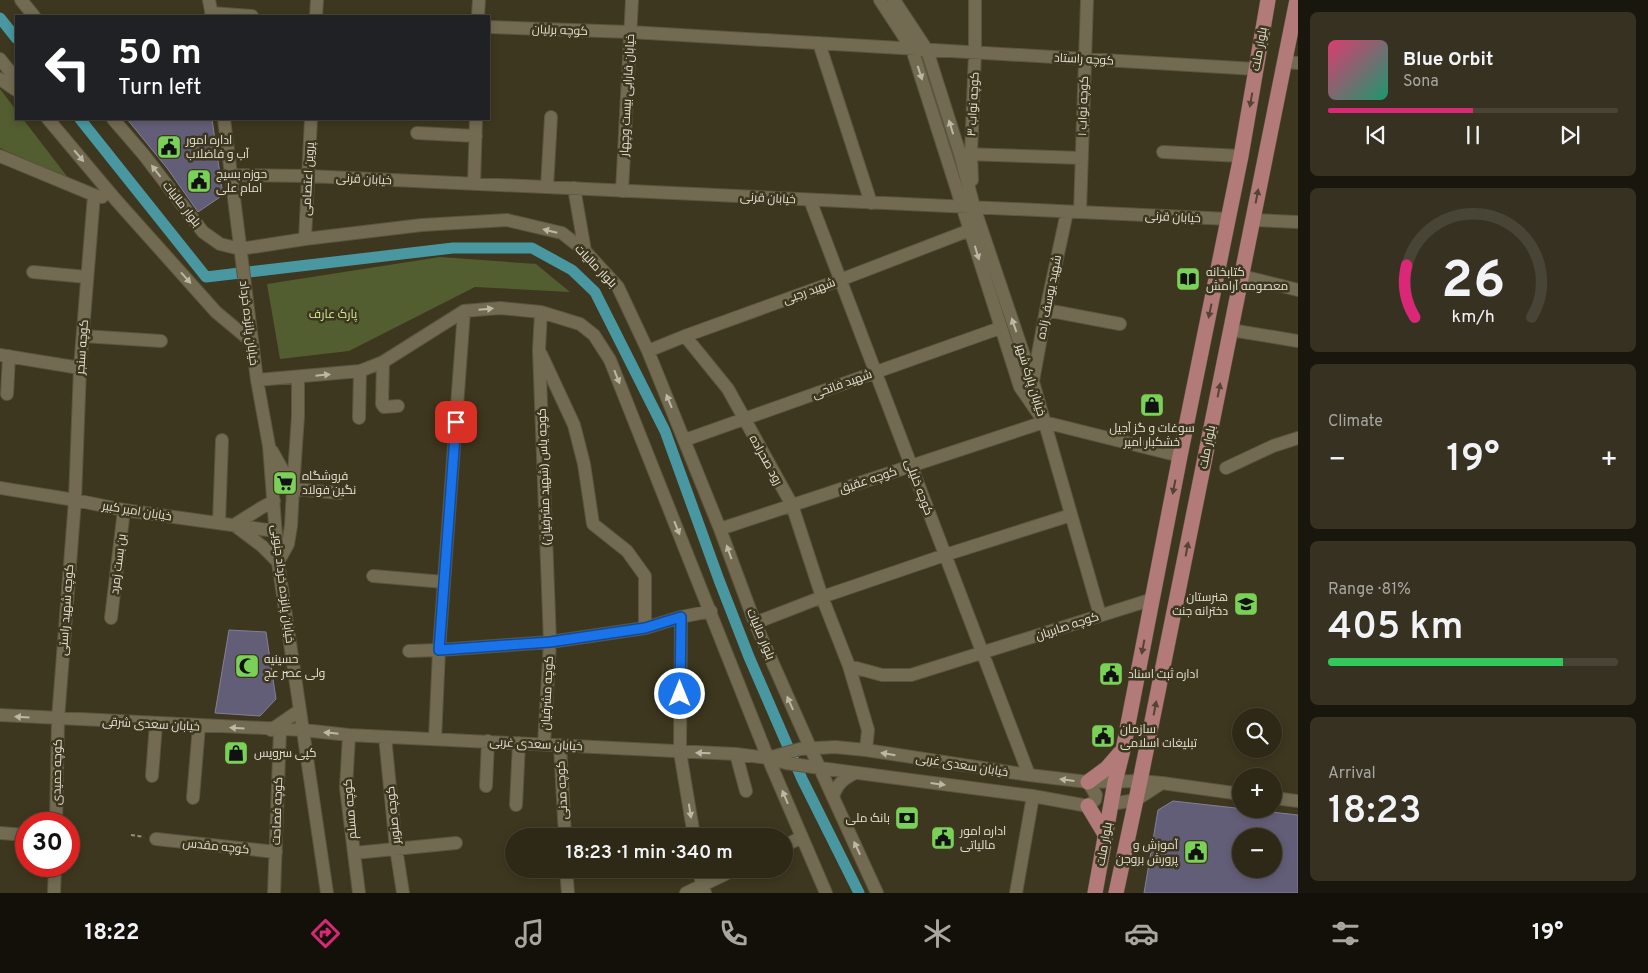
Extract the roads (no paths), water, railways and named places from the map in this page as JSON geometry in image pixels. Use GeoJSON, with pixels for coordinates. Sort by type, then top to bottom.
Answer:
{"type":"FeatureCollection","features":[{"type":"Feature","properties":{"kind":"main road","name":"بلوار ملت"},"geometry":{"type":"LineString","coordinates":[[1095,893],[1115,782],[1229,219],[1268,0]]}},
{"type":"Feature","properties":{"kind":"main road","name":"بلوار ملت"},"geometry":{"type":"LineString","coordinates":[[1116,893],[1253,220],[1291,62],[1297,0]]}},
{"type":"Feature","properties":{"kind":"main road"},"geometry":{"type":"LineString","coordinates":[[1088,782],[1107,768],[1123,750]]}},
{"type":"Feature","properties":{"kind":"main road"},"geometry":{"type":"LineString","coordinates":[[1088,806],[1106,836]]}},
{"type":"Feature","properties":{"kind":"street"},"geometry":{"type":"LineString","coordinates":[[21,0],[33,15]]}},
{"type":"Feature","properties":{"kind":"street"},"geometry":{"type":"LineString","coordinates":[[316,15],[317,0]]}},
{"type":"Feature","properties":{"kind":"street"},"geometry":{"type":"LineString","coordinates":[[478,0],[478,15]]}},
{"type":"Feature","properties":{"kind":"street","name":"خیابان فارابی بیست وچهار"},"geometry":{"type":"LineString","coordinates":[[622,191],[632,0]]}},
{"type":"Feature","properties":{"kind":"street","name":"خیابان پارک شهر"},"geometry":{"type":"LineString","coordinates":[[880,0],[912,49],[1033,382],[1044,422]]}},
{"type":"Feature","properties":{"kind":"street"},"geometry":{"type":"LineString","coordinates":[[894,0],[927,50],[965,154],[1082,158]]}},
{"type":"Feature","properties":{"kind":"street","name":"کوچه نواب ۳"},"geometry":{"type":"LineString","coordinates":[[968,207],[965,154],[976,52],[975,0]]}},
{"type":"Feature","properties":{"kind":"street","name":"کوچه نواب ۱"},"geometry":{"type":"LineString","coordinates":[[1080,212],[1086,0]]}},
{"type":"Feature","properties":{"kind":"street"},"geometry":{"type":"LineString","coordinates":[[208,7],[247,15]]}},
{"type":"Feature","properties":{"kind":"street","name":"کوچه برلیان"},"geometry":{"type":"LineString","coordinates":[[490,27],[630,32],[819,43]]}},
{"type":"Feature","properties":{"kind":"street"},"geometry":{"type":"LineString","coordinates":[[819,43],[871,202]]}},
{"type":"Feature","properties":{"kind":"street","name":"کوچه راستاد"},"geometry":{"type":"LineString","coordinates":[[819,43],[1256,69]]}},
{"type":"Feature","properties":{"kind":"street"},"geometry":{"type":"LineString","coordinates":[[0,58],[15,79]]}},
{"type":"Feature","properties":{"kind":"street"},"geometry":{"type":"LineString","coordinates":[[0,79],[15,89]]}},
{"type":"Feature","properties":{"kind":"street"},"geometry":{"type":"LineString","coordinates":[[547,187],[551,117]]}},
{"type":"Feature","properties":{"kind":"street"},"geometry":{"type":"LineString","coordinates":[[49,120],[116,200],[216,312],[252,342]]}},
{"type":"Feature","properties":{"kind":"street","name":"بلوار مالیات"},"geometry":{"type":"LineString","coordinates":[[114,120],[144,155],[203,232],[220,244],[240,250],[305,239],[422,225],[507,220],[562,234],[585,250],[618,287],[648,351],[814,767]]}},
{"type":"Feature","properties":{"kind":"street"},"geometry":{"type":"LineString","coordinates":[[224,120],[240,250]]}},
{"type":"Feature","properties":{"kind":"street","name":"پروین اعتصامی"},"geometry":{"type":"LineString","coordinates":[[305,239],[311,120]]}},
{"type":"Feature","properties":{"kind":"street"},"geometry":{"type":"LineString","coordinates":[[474,184],[476,120]]}},
{"type":"Feature","properties":{"kind":"street"},"geometry":{"type":"LineString","coordinates":[[417,133],[476,136]]}},
{"type":"Feature","properties":{"kind":"street"},"geometry":{"type":"LineString","coordinates":[[1163,152],[1241,156]]}},
{"type":"Feature","properties":{"kind":"street"},"geometry":{"type":"LineString","coordinates":[[0,156],[94,195],[116,200]]}},
{"type":"Feature","properties":{"kind":"street","name":"خیابان قرنی"},"geometry":{"type":"LineString","coordinates":[[232,175],[308,176],[1229,219]]}},
{"type":"Feature","properties":{"kind":"street"},"geometry":{"type":"LineString","coordinates":[[574,188],[585,250]]}},
{"type":"Feature","properties":{"kind":"street","name":"کوچه سنجر"},"geometry":{"type":"LineString","coordinates":[[75,500],[80,368],[94,195]]}},
{"type":"Feature","properties":{"kind":"street","name":"کوچه خلیلی"},"geometry":{"type":"LineString","coordinates":[[810,200],[1029,775]]}},
{"type":"Feature","properties":{"kind":"street","name":"خیابان پارک شهر"},"geometry":{"type":"LineString","coordinates":[[968,207],[970,230],[1020,387],[1044,422]]}},
{"type":"Feature","properties":{"kind":"street","name":"شهید یوسف زاده"},"geometry":{"type":"LineString","coordinates":[[1033,382],[1067,212]]}},
{"type":"Feature","properties":{"kind":"street"},"geometry":{"type":"LineString","coordinates":[[1253,220],[1298,222]]}},
{"type":"Feature","properties":{"kind":"street","name":"شهید رجبی"},"geometry":{"type":"LineString","coordinates":[[648,351],[970,230]]}},
{"type":"Feature","properties":{"kind":"street","name":"خیابان پانزده خرداد"},"geometry":{"type":"LineString","coordinates":[[240,250],[259,395]]}},
{"type":"Feature","properties":{"kind":"street"},"geometry":{"type":"LineString","coordinates":[[33,272],[87,276]]}},
{"type":"Feature","properties":{"kind":"street"},"geometry":{"type":"LineString","coordinates":[[1242,276],[1298,290]]}},
{"type":"Feature","properties":{"kind":"street"},"geometry":{"type":"LineString","coordinates":[[257,380],[298,378],[360,371],[383,362],[464,311],[500,308],[541,312],[580,324],[594,335],[610,360],[768,758],[826,893]]}},
{"type":"Feature","properties":{"kind":"street"},"geometry":{"type":"LineString","coordinates":[[1046,310],[1120,324]]}},
{"type":"Feature","properties":{"kind":"street"},"geometry":{"type":"LineString","coordinates":[[435,739],[439,650],[464,311]]}},
{"type":"Feature","properties":{"kind":"street","name":"کوچه یاس (شهید مشرفیان)"},"geometry":{"type":"LineString","coordinates":[[541,312],[539,350],[550,642]]}},
{"type":"Feature","properties":{"kind":"street","name":"شهید فاتحی"},"geometry":{"type":"LineString","coordinates":[[685,440],[1000,328]]}},
{"type":"Feature","properties":{"kind":"street"},"geometry":{"type":"LineString","coordinates":[[1231,330],[1298,341]]}},
{"type":"Feature","properties":{"kind":"street"},"geometry":{"type":"LineString","coordinates":[[83,336],[161,341]]}},
{"type":"Feature","properties":{"kind":"street","name":"رود صحراده"},"geometry":{"type":"LineString","coordinates":[[685,336],[728,389],[792,505],[822,597],[849,666],[868,730],[866,750]]}},
{"type":"Feature","properties":{"kind":"street"},"geometry":{"type":"LineString","coordinates":[[539,350],[574,426],[584,464],[593,524],[627,551],[644,576],[645,628]]}},
{"type":"Feature","properties":{"kind":"street"},"geometry":{"type":"LineString","coordinates":[[7,394],[5,356],[80,368]]}},
{"type":"Feature","properties":{"kind":"street"},"geometry":{"type":"LineString","coordinates":[[383,362],[382,404],[384,407],[398,406]]}},
{"type":"Feature","properties":{"kind":"street"},"geometry":{"type":"LineString","coordinates":[[359,418],[360,371]]}},
{"type":"Feature","properties":{"kind":"street"},"geometry":{"type":"LineString","coordinates":[[274,502],[234,524],[262,546],[278,562],[288,544],[291,526],[298,416],[298,378]]}},
{"type":"Feature","properties":{"kind":"street","name":"خیابان پانزده خرداد جنوبی"},"geometry":{"type":"LineString","coordinates":[[259,395],[269,446],[278,562],[327,893]]}},
{"type":"Feature","properties":{"kind":"street"},"geometry":{"type":"LineString","coordinates":[[1044,422],[1180,456]]}},
{"type":"Feature","properties":{"kind":"street"},"geometry":{"type":"LineString","coordinates":[[1044,422],[1100,615]]}},
{"type":"Feature","properties":{"kind":"street","name":"کوچه عقیق"},"geometry":{"type":"LineString","coordinates":[[720,529],[1044,422]]}},
{"type":"Feature","properties":{"kind":"street"},"geometry":{"type":"LineString","coordinates":[[1226,468],[1273,446],[1298,438]]}},
{"type":"Feature","properties":{"kind":"street"},"geometry":{"type":"LineString","coordinates":[[219,523],[222,440]]}},
{"type":"Feature","properties":{"kind":"street"},"geometry":{"type":"LineString","coordinates":[[269,446],[293,489]]}},
{"type":"Feature","properties":{"kind":"street","name":"خیابان امیر کبیر"},"geometry":{"type":"LineString","coordinates":[[0,488],[124,510],[275,531]]}},
{"type":"Feature","properties":{"kind":"street"},"geometry":{"type":"LineString","coordinates":[[293,489],[340,494]]}},
{"type":"Feature","properties":{"kind":"street","name":"کوچه شهید راستی"},"geometry":{"type":"LineString","coordinates":[[58,719],[75,500]]}},
{"type":"Feature","properties":{"kind":"street","name":"بن بست زمرد"},"geometry":{"type":"LineString","coordinates":[[111,618],[124,510]]}},
{"type":"Feature","properties":{"kind":"street"},"geometry":{"type":"LineString","coordinates":[[755,622],[945,555],[1071,515]]}},
{"type":"Feature","properties":{"kind":"street"},"geometry":{"type":"LineString","coordinates":[[373,576],[444,582]]}},
{"type":"Feature","properties":{"kind":"street","name":"کوچه صابریان"},"geometry":{"type":"LineString","coordinates":[[849,666],[882,675],[911,675],[1153,599]]}},
{"type":"Feature","properties":{"kind":"street"},"geometry":{"type":"LineString","coordinates":[[409,651],[550,642],[645,628],[681,617],[711,611]]}},
{"type":"Feature","properties":{"kind":"street"},"geometry":{"type":"LineString","coordinates":[[681,617],[680,752],[693,828]]}},
{"type":"Feature","properties":{"kind":"street","name":"کوچه مشرفیان"},"geometry":{"type":"LineString","coordinates":[[544,744],[550,642]]}},
{"type":"Feature","properties":{"kind":"street"},"geometry":{"type":"LineString","coordinates":[[276,730],[300,710]]}},
{"type":"Feature","properties":{"kind":"street","name":"خیابان سعدی شرقی"},"geometry":{"type":"LineString","coordinates":[[0,716],[303,730]]}},
{"type":"Feature","properties":{"kind":"street","name":"کوچه حمیدی"},"geometry":{"type":"LineString","coordinates":[[56,812],[58,719]]}},
{"type":"Feature","properties":{"kind":"street"},"geometry":{"type":"LineString","coordinates":[[152,776],[156,724]]}},
{"type":"Feature","properties":{"kind":"street"},"geometry":{"type":"LineString","coordinates":[[193,798],[199,726]]}},
{"type":"Feature","properties":{"kind":"street","name":"کوچه فصاحت"},"geometry":{"type":"LineString","coordinates":[[274,893],[276,730]]}},
{"type":"Feature","properties":{"kind":"street","name":"خیابان سعدی غربی"},"geometry":{"type":"LineString","coordinates":[[303,730],[350,735],[786,758],[814,767],[1033,796],[1088,806]]}},
{"type":"Feature","properties":{"kind":"street","name":"کوچه مسلم"},"geometry":{"type":"LineString","coordinates":[[350,735],[346,788],[359,893]]}},
{"type":"Feature","properties":{"kind":"street","name":"کوچه صنوبر"},"geometry":{"type":"LineString","coordinates":[[385,736],[396,848],[403,893]]}},
{"type":"Feature","properties":{"kind":"street"},"geometry":{"type":"LineString","coordinates":[[486,786],[488,741]]}},
{"type":"Feature","properties":{"kind":"street"},"geometry":{"type":"LineString","coordinates":[[516,805],[520,743]]}},
{"type":"Feature","properties":{"kind":"street","name":"کوچه مدنی"},"geometry":{"type":"LineString","coordinates":[[560,745],[565,828]]}},
{"type":"Feature","properties":{"kind":"street","name":"خیابان سعدی غربی"},"geometry":{"type":"LineString","coordinates":[[786,758],[805,748],[835,747],[1088,782],[1140,781],[1232,793]]}},
{"type":"Feature","properties":{"kind":"street"},"geometry":{"type":"LineString","coordinates":[[736,754],[746,792]]}},
{"type":"Feature","properties":{"kind":"street"},"geometry":{"type":"LineString","coordinates":[[814,767],[833,797],[877,893]]}},
{"type":"Feature","properties":{"kind":"street"},"geometry":{"type":"LineString","coordinates":[[833,797],[836,787],[841,780],[855,773]]}},
{"type":"Feature","properties":{"kind":"street"},"geometry":{"type":"LineString","coordinates":[[1088,782],[1096,795],[1096,800],[1088,806]]}},
{"type":"Feature","properties":{"kind":"street"},"geometry":{"type":"LineString","coordinates":[[1111,804],[1136,800],[1162,783]]}},
{"type":"Feature","properties":{"kind":"street"},"geometry":{"type":"LineString","coordinates":[[1016,893],[1033,796]]}},
{"type":"Feature","properties":{"kind":"street"},"geometry":{"type":"LineString","coordinates":[[1282,799],[1298,801]]}},
{"type":"Feature","properties":{"kind":"street"},"geometry":{"type":"LineString","coordinates":[[0,833],[15,834]]}},
{"type":"Feature","properties":{"kind":"street"},"geometry":{"type":"LineString","coordinates":[[793,842],[802,837]]}},
{"type":"Feature","properties":{"kind":"street","name":"کوچه مقدس"},"geometry":{"type":"LineString","coordinates":[[156,839],[276,852]]}},
{"type":"Feature","properties":{"kind":"street"},"geometry":{"type":"LineString","coordinates":[[354,853],[456,842]]}},
{"type":"Feature","properties":{"kind":"street"},"geometry":{"type":"LineString","coordinates":[[54,893],[55,877]]}},
{"type":"Feature","properties":{"kind":"street"},"geometry":{"type":"LineString","coordinates":[[567,878],[568,893]]}},
{"type":"Feature","properties":{"kind":"street"},"geometry":{"type":"LineString","coordinates":[[686,893],[704,889],[722,878]]}},
{"type":"Feature","properties":{"kind":"waterway"},"geometry":{"type":"LineString","coordinates":[[0,18],[15,37]]}},
{"type":"Feature","properties":{"kind":"waterway"},"geometry":{"type":"LineString","coordinates":[[81,120],[206,277],[453,248],[532,248],[572,270],[595,292],[665,431],[749,657],[802,779],[859,893]]}},
{"type":"Feature","properties":{"kind":"place","name":"اداره امور آب و فاضلاب"},"geometry":{"type":"Point","coordinates":[169,147]}},
{"type":"Feature","properties":{"kind":"place","name":"حوزه بسیج امام علی"},"geometry":{"type":"Point","coordinates":[199,181]}},
{"type":"Feature","properties":{"kind":"place","name":"کتابخانه معصومه آرامش"},"geometry":{"type":"Point","coordinates":[1188,279]}},
{"type":"Feature","properties":{"kind":"place","name":"سوغات و گز آجیل خشکبار امیر"},"geometry":{"type":"Point","coordinates":[1152,405]}},
{"type":"Feature","properties":{"kind":"place","name":"فروشگاه نگین فولاد"},"geometry":{"type":"Point","coordinates":[285,483]}},
{"type":"Feature","properties":{"kind":"place","name":"هنرستان دخترانه جنت"},"geometry":{"type":"Point","coordinates":[1246,604]}},
{"type":"Feature","properties":{"kind":"place","name":"حسینیه ولی عصر عج"},"geometry":{"type":"Point","coordinates":[247,666]}},
{"type":"Feature","properties":{"kind":"place","name":"اداره ثبت اسناد"},"geometry":{"type":"Point","coordinates":[1111,674]}},
{"type":"Feature","properties":{"kind":"place","name":"سازمان تبلیغات اسلامی"},"geometry":{"type":"Point","coordinates":[1103,736]}},
{"type":"Feature","properties":{"kind":"place","name":"کپی سرویس"},"geometry":{"type":"Point","coordinates":[236,753]}},
{"type":"Feature","properties":{"kind":"place","name":"بانک ملی"},"geometry":{"type":"Point","coordinates":[907,818]}},
{"type":"Feature","properties":{"kind":"place","name":"اداره امور مالیاتی"},"geometry":{"type":"Point","coordinates":[943,838]}},
{"type":"Feature","properties":{"kind":"place","name":"آموزش و پرورش بروجن"},"geometry":{"type":"Point","coordinates":[1196,852]}},
{"type":"Feature","properties":{"kind":"park label","name":"پارک عارف"},"geometry":{"type":"Point","coordinates":[333,314]}}]}
